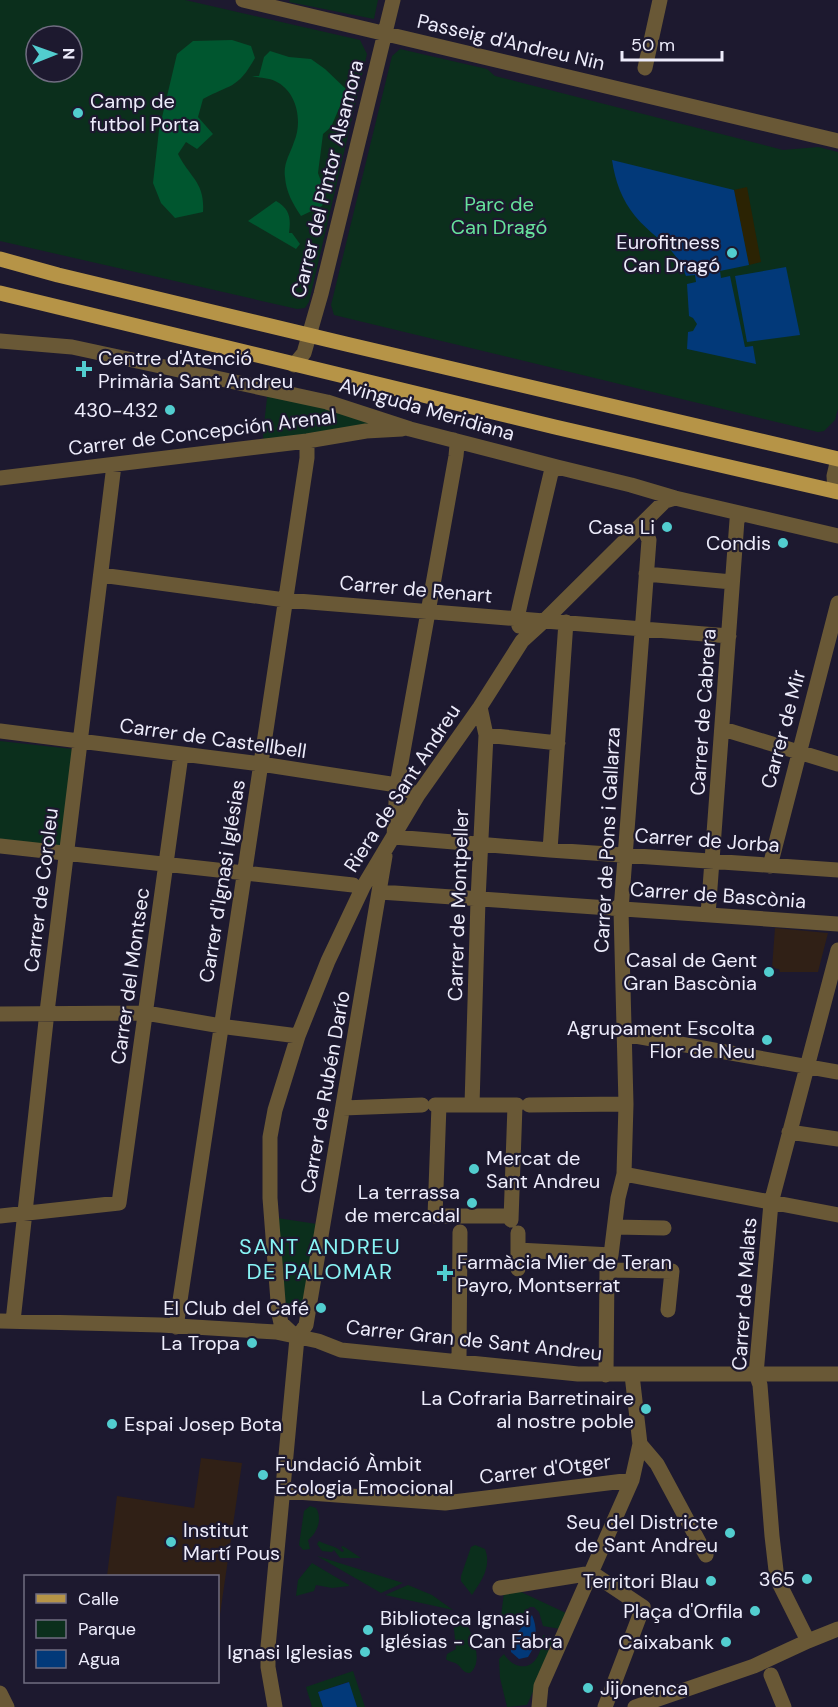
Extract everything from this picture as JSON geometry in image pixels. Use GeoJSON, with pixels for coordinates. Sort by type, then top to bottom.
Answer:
{"type":"FeatureCollection","features":[{"type":"Feature","properties":{"kind":"main road","name":"Avinguda Meridiana"},"geometry":{"type":"LineString","coordinates":[[0,259],[69,278],[838,459]]}},
{"type":"Feature","properties":{"kind":"main road","name":"Avinguda Meridiana"},"geometry":{"type":"LineString","coordinates":[[0,293],[836,492]]}},
{"type":"Feature","properties":{"kind":"street","name":"Passeig d'Andreu Nin"},"geometry":{"type":"LineString","coordinates":[[243,0],[838,141]]}},
{"type":"Feature","properties":{"kind":"street","name":"Carrer del Pintor Alsamora"},"geometry":{"type":"LineString","coordinates":[[294,364],[304,353],[324,284],[393,0]]}},
{"type":"Feature","properties":{"kind":"street"},"geometry":{"type":"LineString","coordinates":[[645,68],[660,0]]}},
{"type":"Feature","properties":{"kind":"street","name":"Avinguda Meridiana"},"geometry":{"type":"LineString","coordinates":[[0,341],[72,347],[327,402],[410,429],[675,498],[838,536]]}},
{"type":"Feature","properties":{"kind":"street","name":"Carrer de Concepción Arenal"},"geometry":{"type":"LineString","coordinates":[[0,478],[307,441],[366,431],[410,429]]}},
{"type":"Feature","properties":{"kind":"street","name":"Carrer de Rubén Darío"},"geometry":{"type":"LineString","coordinates":[[274,1705],[268,1647],[297,1338],[306,1325],[390,844],[397,785],[456,456],[457,445],[454,440]]}},
{"type":"Feature","properties":{"kind":"street","name":"Carrer d'Ignasi Iglésias"},"geometry":{"type":"LineString","coordinates":[[176,1327],[307,458],[307,441]]}},
{"type":"Feature","properties":{"kind":"street","name":"Avinguda Meridiana"},"geometry":{"type":"LineString","coordinates":[[836,492],[834,476],[838,459]]}},
{"type":"Feature","properties":{"kind":"street","name":"Carrer de Coroleu"},"geometry":{"type":"LineString","coordinates":[[6,1321],[24,1213],[114,465]]}},
{"type":"Feature","properties":{"kind":"street"},"geometry":{"type":"LineString","coordinates":[[522,641],[518,618],[551,473],[557,467]]}},
{"type":"Feature","properties":{"kind":"street","name":"Riera de Sant Andreu"},"geometry":{"type":"LineString","coordinates":[[297,1338],[281,1323],[279,1314],[269,1166],[270,1137],[275,1110],[298,1036],[332,951],[363,887],[418,795],[480,707],[522,641],[665,501],[675,498]]}},
{"type":"Feature","properties":{"kind":"street","name":"Carrer de Cabrera"},"geometry":{"type":"LineString","coordinates":[[708,915],[737,520],[742,514]]}},
{"type":"Feature","properties":{"kind":"street","name":"Carrer de Pons i Gallarza"},"geometry":{"type":"LineString","coordinates":[[606,1375],[609,1263],[618,1198],[624,1174],[626,1104],[621,910],[649,540],[642,524]]}},
{"type":"Feature","properties":{"kind":"street"},"geometry":{"type":"LineString","coordinates":[[646,574],[732,582]]}},
{"type":"Feature","properties":{"kind":"street","name":"Carrer de Renart"},"geometry":{"type":"LineString","coordinates":[[101,575],[285,600],[729,636]]}},
{"type":"Feature","properties":{"kind":"street","name":"Carrer de Mir"},"geometry":{"type":"LineString","coordinates":[[770,866],[838,603]]}},
{"type":"Feature","properties":{"kind":"street"},"geometry":{"type":"LineString","coordinates":[[550,850],[566,622]]}},
{"type":"Feature","properties":{"kind":"street","name":"Carrer de Montpeller"},"geometry":{"type":"LineString","coordinates":[[472,1105],[486,735],[480,707]]}},
{"type":"Feature","properties":{"kind":"street"},"geometry":{"type":"LineString","coordinates":[[723,729],[838,764]]}},
{"type":"Feature","properties":{"kind":"street","name":"Carrer de Castellbell"},"geometry":{"type":"LineString","coordinates":[[0,730],[261,764],[397,785],[418,795]]}},
{"type":"Feature","properties":{"kind":"street"},"geometry":{"type":"LineString","coordinates":[[486,735],[558,743]]}},
{"type":"Feature","properties":{"kind":"street","name":"Carrer del Montsec"},"geometry":{"type":"LineString","coordinates":[[24,1213],[119,1203],[181,755]]}},
{"type":"Feature","properties":{"kind":"street","name":"Carrer de Jorba"},"geometry":{"type":"LineString","coordinates":[[390,844],[481,844],[838,870]]}},
{"type":"Feature","properties":{"kind":"street"},"geometry":{"type":"LineString","coordinates":[[0,846],[353,885]]}},
{"type":"Feature","properties":{"kind":"street","name":"Carrer de Bascònia"},"geometry":{"type":"LineString","coordinates":[[380,892],[838,924]]}},
{"type":"Feature","properties":{"kind":"street","name":"Carrer de Malats"},"geometry":{"type":"LineString","coordinates":[[808,1641],[777,1579],[760,1385],[756,1374],[771,1203],[838,950]]}},
{"type":"Feature","properties":{"kind":"street"},"geometry":{"type":"LineString","coordinates":[[0,1014],[146,1013],[298,1036]]}},
{"type":"Feature","properties":{"kind":"street"},"geometry":{"type":"LineString","coordinates":[[624,1034],[838,1072]]}},
{"type":"Feature","properties":{"kind":"street"},"geometry":{"type":"LineString","coordinates":[[343,1108],[626,1104]]}},
{"type":"Feature","properties":{"kind":"street"},"geometry":{"type":"LineString","coordinates":[[432,1105],[435,1216],[460,1222],[513,1223]]}},
{"type":"Feature","properties":{"kind":"street"},"geometry":{"type":"LineString","coordinates":[[518,1269],[518,1250],[513,1223],[520,1105]]}},
{"type":"Feature","properties":{"kind":"street"},"geometry":{"type":"LineString","coordinates":[[789,1132],[838,1139]]}},
{"type":"Feature","properties":{"kind":"street"},"geometry":{"type":"LineString","coordinates":[[624,1174],[838,1215]]}},
{"type":"Feature","properties":{"kind":"street"},"geometry":{"type":"LineString","coordinates":[[0,1216],[24,1213]]}},
{"type":"Feature","properties":{"kind":"street"},"geometry":{"type":"LineString","coordinates":[[459,1361],[460,1222]]}},
{"type":"Feature","properties":{"kind":"street"},"geometry":{"type":"LineString","coordinates":[[615,1227],[664,1228]]}},
{"type":"Feature","properties":{"kind":"street"},"geometry":{"type":"LineString","coordinates":[[518,1250],[672,1272],[668,1310]]}},
{"type":"Feature","properties":{"kind":"street","name":"Carrer Gran de Sant Andreu"},"geometry":{"type":"LineString","coordinates":[[6,1321],[276,1332],[318,1341],[341,1350],[578,1374],[838,1374]]}},
{"type":"Feature","properties":{"kind":"street"},"geometry":{"type":"LineString","coordinates":[[539,1707],[541,1686],[632,1480],[640,1444],[632,1375]]}},
{"type":"Feature","properties":{"kind":"street"},"geometry":{"type":"LineString","coordinates":[[640,1444],[657,1464],[706,1555]]}},
{"type":"Feature","properties":{"kind":"street","name":"Carrer d'Otger"},"geometry":{"type":"LineString","coordinates":[[283,1491],[445,1503],[632,1480]]}},
{"type":"Feature","properties":{"kind":"street"},"geometry":{"type":"LineString","coordinates":[[500,1588],[592,1573],[643,1607],[605,1707]]}},
{"type":"Feature","properties":{"kind":"street"},"geometry":{"type":"LineString","coordinates":[[635,1707],[754,1666],[838,1629]]}},
{"type":"Feature","properties":{"kind":"street"},"geometry":{"type":"LineString","coordinates":[[771,1675],[784,1707]]}},
{"type":"Feature","properties":{"kind":"street"},"geometry":{"type":"LineString","coordinates":[[0,1693],[7,1707]]}},
{"type":"Feature","properties":{"kind":"shaded area"},"geometry":{"type":"Polygon","coordinates":[[[775,928],[828,933],[818,972],[780,972],[779,969],[772,968],[775,928]]]}},
{"type":"Feature","properties":{"kind":"shaded area","name":"Institut Martí Pous"},"geometry":{"type":"Polygon","coordinates":[[[201,1458],[242,1463],[219,1621],[219,1575],[107,1575],[117,1496],[194,1508],[201,1458]]]}},
{"type":"Feature","properties":{"kind":"green space"},"geometry":{"type":"Polygon","coordinates":[[[0,0],[185,0],[360,40],[367,54],[309,302],[305,308],[297,309],[0,241],[0,0]]]}},
{"type":"Feature","properties":{"kind":"green space"},"geometry":{"type":"Polygon","coordinates":[[[290,0],[378,0],[374,19],[289,2],[290,0]]]}},
{"type":"Feature","properties":{"kind":"green space"},"geometry":{"type":"Polygon","coordinates":[[[232,40],[251,46],[255,58],[238,81],[203,99],[198,117],[213,134],[197,149],[186,142],[178,154],[199,187],[202,194],[203,212],[175,218],[161,203],[153,183],[159,130],[177,54],[193,41],[232,40]]]}},
{"type":"Feature","properties":{"kind":"green space","name":"Parc de Can Dragó"},"geometry":{"type":"Polygon","coordinates":[[[400,49],[487,69],[495,76],[783,150],[818,147],[838,152],[838,409],[835,420],[824,431],[818,432],[334,315],[331,305],[392,56],[400,49]]]}},
{"type":"Feature","properties":{"kind":"green space"},"geometry":{"type":"Polygon","coordinates":[[[270,51],[289,57],[311,59],[347,90],[331,127],[323,134],[318,173],[326,195],[322,206],[301,216],[288,193],[285,172],[297,134],[296,107],[289,92],[283,86],[273,80],[252,76],[259,76],[264,57],[270,51]]]}},
{"type":"Feature","properties":{"kind":"green space"},"geometry":{"type":"Polygon","coordinates":[[[276,201],[284,207],[288,214],[289,233],[292,233],[300,244],[296,249],[248,221],[276,201]]]}},
{"type":"Feature","properties":{"kind":"green space"},"geometry":{"type":"Polygon","coordinates":[[[268,389],[410,429],[264,446],[263,434],[268,389]]]}},
{"type":"Feature","properties":{"kind":"green space"},"geometry":{"type":"Polygon","coordinates":[[[0,741],[72,749],[65,851],[0,842],[0,741]]]}},
{"type":"Feature","properties":{"kind":"green space"},"geometry":{"type":"Polygon","coordinates":[[[277,1218],[317,1224],[303,1307],[297,1313],[290,1313],[286,1306],[277,1218]]]}},
{"type":"Feature","properties":{"kind":"green space"},"geometry":{"type":"Polygon","coordinates":[[[310,1506],[316,1508],[319,1521],[314,1534],[308,1540],[310,1549],[303,1550],[299,1545],[304,1511],[310,1506]]]}},
{"type":"Feature","properties":{"kind":"green space"},"geometry":{"type":"Polygon","coordinates":[[[319,1541],[342,1552],[344,1551],[341,1547],[343,1546],[361,1558],[340,1558],[334,1550],[332,1552],[322,1551],[317,1544],[319,1541]]]}},
{"type":"Feature","properties":{"kind":"green space"},"geometry":{"type":"Polygon","coordinates":[[[475,1545],[485,1549],[487,1562],[484,1574],[472,1595],[461,1581],[461,1576],[471,1547],[475,1545]]]}},
{"type":"Feature","properties":{"kind":"green space"},"geometry":{"type":"Polygon","coordinates":[[[317,1556],[403,1583],[381,1593],[317,1556]]]}},
{"type":"Feature","properties":{"kind":"green space"},"geometry":{"type":"Polygon","coordinates":[[[312,1563],[349,1586],[332,1588],[316,1585],[314,1591],[296,1596],[298,1580],[312,1563]]]}},
{"type":"Feature","properties":{"kind":"green space"},"geometry":{"type":"Polygon","coordinates":[[[408,1585],[432,1595],[453,1610],[385,1595],[408,1585]]]}},
{"type":"Feature","properties":{"kind":"green space"},"geometry":{"type":"Polygon","coordinates":[[[517,1590],[568,1614],[560,1629],[543,1626],[539,1612],[534,1607],[530,1607],[516,1620],[501,1617],[504,1592],[517,1590]]]}},
{"type":"Feature","properties":{"kind":"green space"},"geometry":{"type":"Polygon","coordinates":[[[458,1617],[464,1619],[477,1654],[474,1668],[470,1673],[446,1659],[447,1654],[456,1649],[454,1629],[458,1617]]]}},
{"type":"Feature","properties":{"kind":"green space"},"geometry":{"type":"Polygon","coordinates":[[[543,1635],[556,1640],[527,1705],[507,1707],[500,1678],[499,1659],[504,1654],[511,1662],[519,1666],[532,1663],[538,1656],[543,1635]]]}},
{"type":"Feature","properties":{"kind":"green space"},"geometry":{"type":"Polygon","coordinates":[[[353,1671],[365,1707],[357,1707],[348,1682],[318,1692],[323,1707],[312,1707],[306,1687],[353,1671]]]}},
{"type":"Feature","properties":{"kind":"sand"},"geometry":{"type":"Polygon","coordinates":[[[747,187],[761,262],[749,265],[734,190],[747,187]]]}},
{"type":"Feature","properties":{"kind":"water"},"geometry":{"type":"Polygon","coordinates":[[[612,160],[734,190],[749,265],[720,271],[721,278],[730,276],[745,347],[753,346],[756,364],[687,349],[688,332],[693,331],[697,324],[689,316],[687,284],[696,282],[695,275],[686,276],[676,256],[630,210],[620,190],[612,160]]]}},
{"type":"Feature","properties":{"kind":"water"},"geometry":{"type":"Polygon","coordinates":[[[786,267],[800,335],[747,342],[735,276],[786,267]]]}},
{"type":"Feature","properties":{"kind":"water"},"geometry":{"type":"Polygon","coordinates":[[[532,1615],[536,1631],[535,1642],[528,1657],[519,1659],[511,1652],[512,1641],[532,1615]]]}},
{"type":"Feature","properties":{"kind":"water"},"geometry":{"type":"Polygon","coordinates":[[[349,1682],[357,1707],[323,1707],[318,1692],[349,1682]]]}},
{"type":"Feature","properties":{"kind":"place","name":"Camp de futbol Porta"},"geometry":{"type":"Point","coordinates":[78,113]}},
{"type":"Feature","properties":{"kind":"place","name":"Eurofitness Can Dragó"},"geometry":{"type":"Point","coordinates":[732,253]}},
{"type":"Feature","properties":{"kind":"place","name":"Centre d'Atenció Primària Sant Andreu"},"geometry":{"type":"Point","coordinates":[84,369]}},
{"type":"Feature","properties":{"kind":"place","name":"430-432"},"geometry":{"type":"Point","coordinates":[170,410]}},
{"type":"Feature","properties":{"kind":"place","name":"Casa Li"},"geometry":{"type":"Point","coordinates":[667,527]}},
{"type":"Feature","properties":{"kind":"place","name":"Condis"},"geometry":{"type":"Point","coordinates":[783,543]}},
{"type":"Feature","properties":{"kind":"place","name":"Casal de Gent Gran Bascònia"},"geometry":{"type":"Point","coordinates":[769,972]}},
{"type":"Feature","properties":{"kind":"place","name":"Agrupament Escolta Flor de Neu"},"geometry":{"type":"Point","coordinates":[767,1040]}},
{"type":"Feature","properties":{"kind":"place","name":"Mercat de Sant Andreu"},"geometry":{"type":"Point","coordinates":[474,1169]}},
{"type":"Feature","properties":{"kind":"place","name":"La terrassa de mercadal"},"geometry":{"type":"Point","coordinates":[472,1203]}},
{"type":"Feature","properties":{"kind":"place","name":"Farmàcia Mier de Teran Payro, Montserrat"},"geometry":{"type":"Point","coordinates":[445,1273]}},
{"type":"Feature","properties":{"kind":"place","name":"El Club del Café"},"geometry":{"type":"Point","coordinates":[321,1308]}},
{"type":"Feature","properties":{"kind":"place","name":"La Tropa"},"geometry":{"type":"Point","coordinates":[252,1343]}},
{"type":"Feature","properties":{"kind":"place","name":"La Cofraria Barretinaire al nostre poble"},"geometry":{"type":"Point","coordinates":[646,1409]}},
{"type":"Feature","properties":{"kind":"place","name":"Espai Josep Bota"},"geometry":{"type":"Point","coordinates":[112,1424]}},
{"type":"Feature","properties":{"kind":"place","name":"Fundació Àmbit Ecologia Emocional"},"geometry":{"type":"Point","coordinates":[263,1475]}},
{"type":"Feature","properties":{"kind":"place","name":"Seu del Districte de Sant Andreu"},"geometry":{"type":"Point","coordinates":[730,1533]}},
{"type":"Feature","properties":{"kind":"place","name":"Institut Martí Pous"},"geometry":{"type":"Point","coordinates":[171,1542]}},
{"type":"Feature","properties":{"kind":"place","name":"365"},"geometry":{"type":"Point","coordinates":[807,1579]}},
{"type":"Feature","properties":{"kind":"place","name":"Territori Blau"},"geometry":{"type":"Point","coordinates":[711,1581]}},
{"type":"Feature","properties":{"kind":"place","name":"Plaça d'Orfila"},"geometry":{"type":"Point","coordinates":[755,1611]}},
{"type":"Feature","properties":{"kind":"place","name":"Biblioteca Ignasi Iglésias - Can Fabra"},"geometry":{"type":"Point","coordinates":[368,1630]}},
{"type":"Feature","properties":{"kind":"place","name":"Caixabank"},"geometry":{"type":"Point","coordinates":[726,1642]}},
{"type":"Feature","properties":{"kind":"place","name":"Ignasi Iglesias"},"geometry":{"type":"Point","coordinates":[365,1652]}},
{"type":"Feature","properties":{"kind":"place","name":"Jijonenca"},"geometry":{"type":"Point","coordinates":[588,1688]}},
{"type":"Feature","properties":{"kind":"district","name":"SANT ANDREU DE PALOMAR"},"geometry":{"type":"Point","coordinates":[320,1258]}}]}
